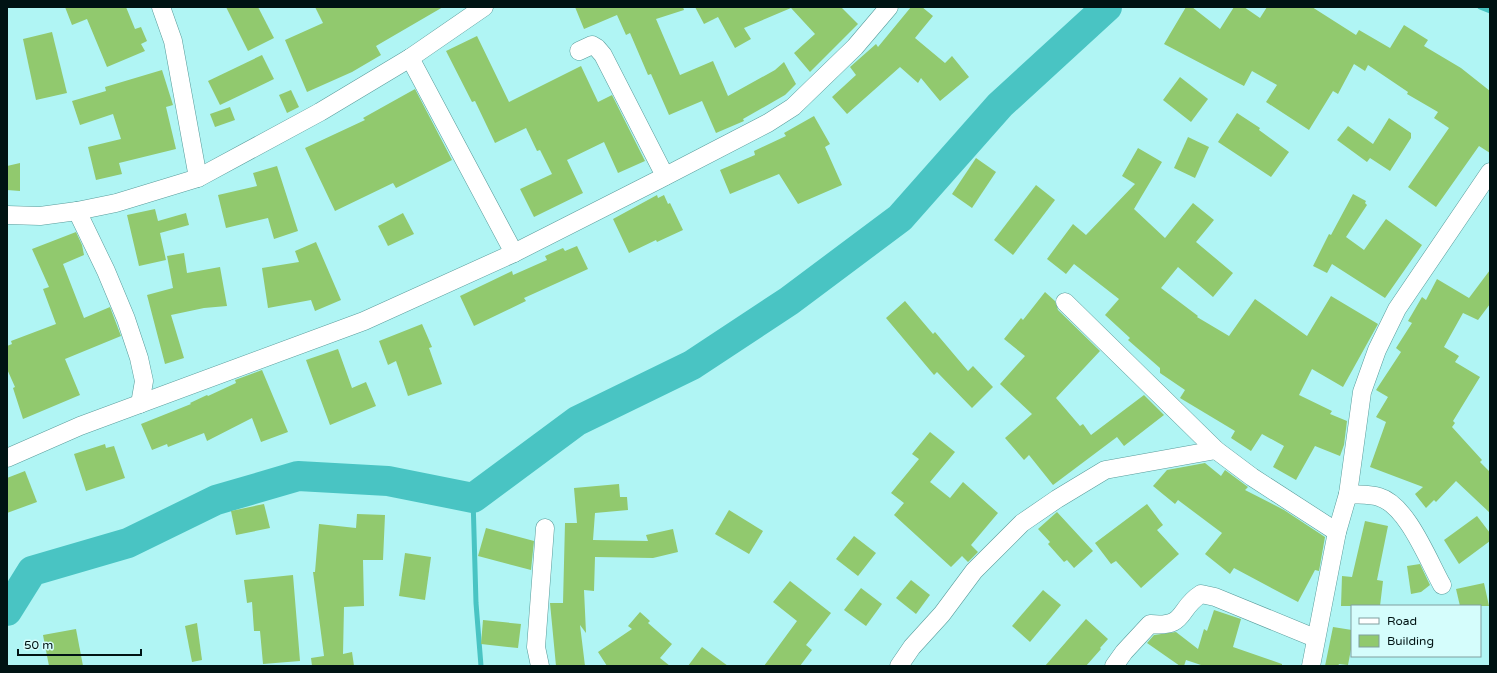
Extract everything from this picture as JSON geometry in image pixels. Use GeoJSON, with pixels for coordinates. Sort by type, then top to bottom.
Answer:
{"type":"FeatureCollection","features":[{"type":"Feature","properties":{"kind":"street"},"geometry":{"type":"LineString","coordinates":[[7,215],[40,216],[78,211],[116,202],[198,178],[320,112],[410,58],[484,7]]}},
{"type":"Feature","properties":{"kind":"street"},"geometry":{"type":"LineString","coordinates":[[7,458],[80,426],[364,321],[514,253],[665,176],[768,123],[793,107],[855,47],[889,7]]}},
{"type":"Feature","properties":{"kind":"street"},"geometry":{"type":"LineString","coordinates":[[164,8],[173,41],[198,178]]}},
{"type":"Feature","properties":{"kind":"street"},"geometry":{"type":"LineString","coordinates":[[579,51],[592,45],[603,55],[665,176]]}},
{"type":"Feature","properties":{"kind":"street"},"geometry":{"type":"LineString","coordinates":[[410,58],[514,253]]}},
{"type":"Feature","properties":{"kind":"street"},"geometry":{"type":"LineString","coordinates":[[1311,666],[1315,638],[1337,532],[1348,494],[1362,392],[1377,350],[1397,309],[1490,172]]}},
{"type":"Feature","properties":{"kind":"street"},"geometry":{"type":"LineString","coordinates":[[78,211],[106,271],[133,338],[144,382],[140,404]]}},
{"type":"Feature","properties":{"kind":"street"},"geometry":{"type":"LineString","coordinates":[[1065,302],[1216,450],[1252,477],[1337,532]]}},
{"type":"Feature","properties":{"kind":"street"},"geometry":{"type":"LineString","coordinates":[[899,666],[974,572],[1022,523],[1057,499],[1105,470],[1216,450]]}},
{"type":"Feature","properties":{"kind":"street"},"geometry":{"type":"LineString","coordinates":[[1348,494],[1379,496],[1394,504],[1408,523],[1442,585]]}},
{"type":"Feature","properties":{"kind":"street"},"geometry":{"type":"LineString","coordinates":[[540,666],[536,647],[545,528]]}},
{"type":"Feature","properties":{"kind":"street"},"geometry":{"type":"LineString","coordinates":[[1114,666],[1150,624],[1170,625],[1180,619],[1192,600],[1201,594],[1215,597],[1315,638]]}},
{"type":"Feature","properties":{"kind":"building"},"geometry":{"type":"Polygon","coordinates":[[[65,7],[126,7],[135,29],[141,27],[147,41],[141,44],[145,51],[107,67],[87,19],[72,25],[65,7]]]}},
{"type":"Feature","properties":{"kind":"building"},"geometry":{"type":"Polygon","coordinates":[[[226,7],[258,7],[274,38],[248,51],[226,7]]]}},
{"type":"Feature","properties":{"kind":"building"},"geometry":{"type":"Polygon","coordinates":[[[315,7],[443,7],[376,46],[381,55],[352,72],[307,92],[285,40],[323,23],[315,7]]]}},
{"type":"Feature","properties":{"kind":"building"},"geometry":{"type":"Polygon","coordinates":[[[575,7],[683,7],[684,10],[656,19],[680,75],[713,61],[728,96],[775,70],[784,62],[796,84],[785,95],[743,119],[744,121],[716,133],[702,101],[669,115],[651,74],[648,75],[630,33],[626,35],[617,15],[584,29],[575,7]]]}},
{"type":"Feature","properties":{"kind":"building"},"geometry":{"type":"Polygon","coordinates":[[[695,7],[841,7],[858,24],[810,72],[794,53],[815,34],[791,8],[744,28],[751,39],[735,48],[718,17],[704,24],[695,7]]]}},
{"type":"Feature","properties":{"kind":"building"},"geometry":{"type":"Polygon","coordinates":[[[911,7],[922,7],[933,16],[915,38],[945,63],[952,56],[969,77],[940,101],[921,78],[918,83],[900,67],[847,114],[832,97],[856,75],[850,67],[876,44],[878,47],[911,7]]]}},
{"type":"Feature","properties":{"kind":"building"},"geometry":{"type":"Polygon","coordinates":[[[1186,7],[1192,7],[1220,29],[1234,7],[1244,7],[1260,18],[1267,7],[1312,7],[1356,35],[1359,30],[1390,48],[1404,25],[1428,40],[1424,46],[1461,68],[1490,91],[1490,153],[1479,146],[1436,207],[1408,187],[1449,128],[1434,118],[1438,112],[1407,94],[1408,92],[1368,65],[1365,71],[1354,64],[1338,94],[1333,91],[1309,130],[1266,102],[1277,85],[1252,71],[1244,86],[1164,44],[1186,7]]]}},
{"type":"Feature","properties":{"kind":"building"},"geometry":{"type":"Polygon","coordinates":[[[52,32],[67,93],[36,100],[23,39],[52,32]]]}},
{"type":"Feature","properties":{"kind":"building"},"geometry":{"type":"Polygon","coordinates":[[[477,36],[509,102],[581,66],[598,102],[612,95],[645,161],[618,173],[604,142],[567,160],[583,193],[534,217],[520,189],[552,174],[540,150],[537,151],[526,128],[495,143],[475,101],[472,102],[446,51],[477,36]]]}},
{"type":"Feature","properties":{"kind":"building"},"geometry":{"type":"Polygon","coordinates":[[[262,55],[274,79],[220,105],[208,81],[262,55]]]}},
{"type":"Feature","properties":{"kind":"building"},"geometry":{"type":"Polygon","coordinates":[[[162,70],[173,105],[166,107],[176,149],[119,163],[122,174],[96,180],[88,147],[121,139],[113,114],[80,125],[72,101],[106,91],[105,87],[162,70]]]}},
{"type":"Feature","properties":{"kind":"building"},"geometry":{"type":"Polygon","coordinates":[[[1180,77],[1208,99],[1191,122],[1163,100],[1180,77]]]}},
{"type":"Feature","properties":{"kind":"building"},"geometry":{"type":"Polygon","coordinates":[[[415,89],[452,160],[396,188],[393,183],[335,211],[305,148],[365,120],[363,118],[415,89]]]}},
{"type":"Feature","properties":{"kind":"building"},"geometry":{"type":"Polygon","coordinates":[[[291,90],[299,107],[287,113],[279,95],[291,90]]]}},
{"type":"Feature","properties":{"kind":"building"},"geometry":{"type":"Polygon","coordinates":[[[230,107],[235,120],[215,127],[210,114],[230,107]]]}},
{"type":"Feature","properties":{"kind":"building"},"geometry":{"type":"Polygon","coordinates":[[[1237,113],[1260,128],[1259,130],[1289,152],[1271,177],[1218,142],[1237,113]]]}},
{"type":"Feature","properties":{"kind":"building"},"geometry":{"type":"Polygon","coordinates":[[[814,116],[830,144],[825,147],[842,185],[798,204],[779,174],[730,194],[720,170],[755,155],[754,151],[786,136],[784,133],[814,116]]]}},
{"type":"Feature","properties":{"kind":"building"},"geometry":{"type":"Polygon","coordinates":[[[1389,118],[1411,133],[1411,138],[1390,171],[1370,158],[1367,162],[1337,140],[1348,126],[1373,144],[1389,118]]]}},
{"type":"Feature","properties":{"kind":"building"},"geometry":{"type":"Polygon","coordinates":[[[1188,137],[1209,147],[1195,178],[1174,168],[1188,137]]]}},
{"type":"Feature","properties":{"kind":"building"},"geometry":{"type":"Polygon","coordinates":[[[1138,148],[1162,162],[1134,209],[1165,238],[1193,203],[1214,220],[1196,242],[1233,273],[1213,297],[1178,267],[1161,288],[1198,316],[1197,317],[1229,336],[1255,299],[1307,336],[1331,296],[1378,324],[1343,387],[1312,369],[1299,395],[1332,411],[1330,414],[1347,421],[1344,445],[1340,456],[1315,446],[1296,480],[1273,467],[1284,446],[1262,434],[1251,451],[1231,438],[1235,431],[1180,398],[1185,390],[1160,373],[1160,368],[1128,340],[1130,338],[1105,315],[1119,299],[1074,264],[1066,274],[1047,259],[1073,224],[1086,235],[1135,184],[1122,176],[1138,148]]]}},
{"type":"Feature","properties":{"kind":"building"},"geometry":{"type":"Polygon","coordinates":[[[976,158],[996,172],[972,208],[952,194],[976,158]]]}},
{"type":"Feature","properties":{"kind":"building"},"geometry":{"type":"Polygon","coordinates":[[[20,163],[20,191],[7,190],[7,166],[20,163]]]}},
{"type":"Feature","properties":{"kind":"building"},"geometry":{"type":"Polygon","coordinates":[[[277,166],[298,231],[274,239],[268,218],[226,228],[218,195],[257,186],[253,173],[277,166]]]}},
{"type":"Feature","properties":{"kind":"building"},"geometry":{"type":"Polygon","coordinates":[[[1036,185],[1055,200],[1013,255],[994,240],[1036,185]]]}},
{"type":"Feature","properties":{"kind":"building"},"geometry":{"type":"Polygon","coordinates":[[[1353,194],[1366,201],[1365,203],[1367,205],[1346,237],[1364,250],[1386,219],[1422,245],[1385,298],[1332,264],[1327,273],[1313,266],[1329,234],[1331,235],[1353,194]]]}},
{"type":"Feature","properties":{"kind":"building"},"geometry":{"type":"Polygon","coordinates":[[[657,195],[658,198],[664,195],[668,204],[670,203],[683,230],[657,242],[656,240],[629,253],[613,219],[657,195]]]}},
{"type":"Feature","properties":{"kind":"building"},"geometry":{"type":"Polygon","coordinates":[[[155,209],[158,221],[186,213],[189,225],[160,233],[166,260],[139,266],[127,215],[155,209]]]}},
{"type":"Feature","properties":{"kind":"building"},"geometry":{"type":"Polygon","coordinates":[[[403,213],[414,234],[388,246],[378,226],[403,213]]]}},
{"type":"Feature","properties":{"kind":"building"},"geometry":{"type":"Polygon","coordinates":[[[76,232],[82,245],[84,255],[63,264],[84,318],[110,307],[121,336],[65,359],[80,395],[23,419],[13,388],[15,387],[7,369],[7,346],[12,344],[11,341],[56,324],[43,289],[49,287],[32,249],[76,232]]]}},
{"type":"Feature","properties":{"kind":"building"},"geometry":{"type":"Polygon","coordinates":[[[316,242],[341,300],[315,311],[311,300],[268,308],[262,268],[299,262],[295,251],[316,242]]]}},
{"type":"Feature","properties":{"kind":"building"},"geometry":{"type":"Polygon","coordinates":[[[577,246],[588,269],[524,298],[526,301],[474,326],[460,296],[512,271],[513,275],[547,260],[545,256],[563,248],[565,251],[577,246]]]}},
{"type":"Feature","properties":{"kind":"building"},"geometry":{"type":"Polygon","coordinates":[[[184,253],[187,273],[220,267],[227,306],[204,308],[171,315],[184,358],[165,364],[147,295],[173,288],[167,256],[184,253]]]}},
{"type":"Feature","properties":{"kind":"building"},"geometry":{"type":"Polygon","coordinates":[[[1490,270],[1490,304],[1478,320],[1463,313],[1444,347],[1459,356],[1455,362],[1480,377],[1453,421],[1455,423],[1452,427],[1482,460],[1480,462],[1490,472],[1490,513],[1456,481],[1436,502],[1434,500],[1426,508],[1415,494],[1423,487],[1370,467],[1386,422],[1376,417],[1388,397],[1376,390],[1401,352],[1396,348],[1412,323],[1408,321],[1422,297],[1426,300],[1437,279],[1469,298],[1490,270]]]}},
{"type":"Feature","properties":{"kind":"building"},"geometry":{"type":"Polygon","coordinates":[[[1045,292],[1055,301],[1058,310],[1100,351],[1056,398],[1080,426],[1083,424],[1091,435],[1144,395],[1164,415],[1124,446],[1117,437],[1053,485],[1029,455],[1024,460],[1005,438],[1032,414],[1000,384],[1025,356],[1004,339],[1021,318],[1023,320],[1045,292]]]}},
{"type":"Feature","properties":{"kind":"building"},"geometry":{"type":"Polygon","coordinates":[[[905,301],[933,334],[935,332],[968,371],[973,366],[993,387],[972,408],[937,372],[934,375],[886,318],[905,301]]]}},
{"type":"Feature","properties":{"kind":"building"},"geometry":{"type":"Polygon","coordinates":[[[422,324],[432,347],[429,348],[442,384],[408,396],[396,361],[388,365],[379,341],[422,324]]]}},
{"type":"Feature","properties":{"kind":"building"},"geometry":{"type":"Polygon","coordinates":[[[338,349],[352,388],[366,382],[376,406],[330,425],[306,360],[338,349]]]}},
{"type":"Feature","properties":{"kind":"building"},"geometry":{"type":"Polygon","coordinates":[[[262,370],[288,432],[261,442],[252,418],[207,441],[204,433],[168,447],[167,444],[152,450],[141,424],[191,404],[190,403],[236,383],[235,380],[262,370]]]}},
{"type":"Feature","properties":{"kind":"building"},"geometry":{"type":"Polygon","coordinates":[[[930,432],[955,452],[930,482],[950,498],[963,482],[998,513],[971,545],[978,552],[968,562],[962,556],[951,567],[894,515],[904,503],[891,493],[919,459],[912,454],[930,432]]]}},
{"type":"Feature","properties":{"kind":"building"},"geometry":{"type":"Polygon","coordinates":[[[105,444],[106,448],[114,446],[125,478],[86,491],[74,454],[105,444]]]}},
{"type":"Feature","properties":{"kind":"building"},"geometry":{"type":"Polygon","coordinates":[[[1205,463],[1221,476],[1225,470],[1248,487],[1245,490],[1284,510],[1325,537],[1319,571],[1315,570],[1298,602],[1234,568],[1230,574],[1205,554],[1222,533],[1178,500],[1175,504],[1153,486],[1167,470],[1205,463]]]}},
{"type":"Feature","properties":{"kind":"building"},"geometry":{"type":"Polygon","coordinates":[[[25,471],[37,502],[7,513],[7,478],[25,471]]]}},
{"type":"Feature","properties":{"kind":"building"},"geometry":{"type":"Polygon","coordinates":[[[619,484],[620,497],[627,497],[628,510],[595,513],[593,540],[648,541],[646,535],[673,529],[678,552],[653,558],[595,557],[594,591],[584,590],[586,633],[580,625],[585,666],[556,666],[550,603],[563,603],[565,523],[577,523],[574,488],[619,484]]]}},
{"type":"Feature","properties":{"kind":"building"},"geometry":{"type":"Polygon","coordinates":[[[264,504],[270,528],[236,535],[231,511],[264,504]]]}},
{"type":"Feature","properties":{"kind":"building"},"geometry":{"type":"Polygon","coordinates":[[[1147,504],[1163,525],[1157,530],[1179,554],[1141,588],[1116,561],[1111,564],[1095,543],[1147,504]]]}},
{"type":"Feature","properties":{"kind":"building"},"geometry":{"type":"Polygon","coordinates":[[[729,510],[763,531],[749,554],[715,534],[729,510]]]}},
{"type":"Feature","properties":{"kind":"building"},"geometry":{"type":"Polygon","coordinates":[[[1057,512],[1093,551],[1074,568],[1067,560],[1064,562],[1048,544],[1050,542],[1038,529],[1057,512]]]}},
{"type":"Feature","properties":{"kind":"building"},"geometry":{"type":"Polygon","coordinates":[[[357,514],[385,515],[383,560],[363,560],[364,606],[344,607],[343,654],[352,652],[354,666],[312,666],[311,658],[324,656],[313,572],[315,572],[319,524],[356,528],[357,514]]]}},
{"type":"Feature","properties":{"kind":"building"},"geometry":{"type":"Polygon","coordinates":[[[1477,516],[1490,533],[1490,541],[1459,564],[1444,540],[1477,516]]]}},
{"type":"Feature","properties":{"kind":"building"},"geometry":{"type":"Polygon","coordinates":[[[1365,521],[1388,526],[1377,580],[1383,581],[1380,605],[1341,606],[1342,576],[1352,577],[1365,521]]]}},
{"type":"Feature","properties":{"kind":"building"},"geometry":{"type":"Polygon","coordinates":[[[486,528],[534,541],[531,570],[478,556],[486,528]]]}},
{"type":"Feature","properties":{"kind":"building"},"geometry":{"type":"Polygon","coordinates":[[[854,536],[876,553],[858,576],[836,559],[854,536]]]}},
{"type":"Feature","properties":{"kind":"building"},"geometry":{"type":"Polygon","coordinates":[[[405,553],[431,557],[425,600],[399,596],[405,553]]]}},
{"type":"Feature","properties":{"kind":"building"},"geometry":{"type":"Polygon","coordinates":[[[1420,564],[1430,585],[1421,592],[1411,594],[1407,566],[1420,564]]]}},
{"type":"Feature","properties":{"kind":"building"},"geometry":{"type":"Polygon","coordinates":[[[293,575],[300,661],[263,664],[260,631],[254,631],[252,602],[247,603],[244,580],[293,575]]]}},
{"type":"Feature","properties":{"kind":"building"},"geometry":{"type":"Polygon","coordinates":[[[911,580],[930,595],[916,614],[896,598],[911,580]]]}},
{"type":"Feature","properties":{"kind":"building"},"geometry":{"type":"Polygon","coordinates":[[[790,581],[831,613],[806,645],[812,650],[800,666],[764,666],[797,621],[773,602],[790,581]]]}},
{"type":"Feature","properties":{"kind":"building"},"geometry":{"type":"Polygon","coordinates":[[[1484,583],[1489,606],[1460,605],[1456,589],[1484,583]]]}},
{"type":"Feature","properties":{"kind":"building"},"geometry":{"type":"Polygon","coordinates":[[[861,588],[882,604],[866,626],[844,610],[861,588]]]}},
{"type":"Feature","properties":{"kind":"building"},"geometry":{"type":"Polygon","coordinates":[[[1043,590],[1061,605],[1030,642],[1012,626],[1043,590]]]}},
{"type":"Feature","properties":{"kind":"building"},"geometry":{"type":"Polygon","coordinates":[[[1214,610],[1241,619],[1233,647],[1282,664],[1282,666],[1204,666],[1186,660],[1184,666],[1180,666],[1147,643],[1154,635],[1176,632],[1198,649],[1204,629],[1207,631],[1214,610]]]}},
{"type":"Feature","properties":{"kind":"building"},"geometry":{"type":"Polygon","coordinates":[[[640,612],[650,621],[648,623],[672,644],[660,658],[670,666],[607,666],[598,652],[632,629],[628,626],[640,612]]]}},
{"type":"Feature","properties":{"kind":"building"},"geometry":{"type":"Polygon","coordinates":[[[1086,619],[1108,639],[1100,648],[1101,649],[1086,666],[1045,666],[1086,619]]]}},
{"type":"Feature","properties":{"kind":"building"},"geometry":{"type":"Polygon","coordinates":[[[483,620],[521,624],[518,648],[481,644],[483,620]]]}},
{"type":"Feature","properties":{"kind":"building"},"geometry":{"type":"Polygon","coordinates":[[[197,623],[202,660],[192,662],[185,626],[197,623]]]}},
{"type":"Feature","properties":{"kind":"building"},"geometry":{"type":"Polygon","coordinates":[[[1333,627],[1351,630],[1351,649],[1348,665],[1339,664],[1338,666],[1325,666],[1333,627]]]}},
{"type":"Feature","properties":{"kind":"building"},"geometry":{"type":"Polygon","coordinates":[[[76,629],[83,666],[49,666],[43,635],[76,629]]]}},
{"type":"Feature","properties":{"kind":"building"},"geometry":{"type":"Polygon","coordinates":[[[702,647],[728,666],[688,666],[702,647]]]}},
{"type":"Feature","properties":{"kind":"waterway"},"geometry":{"type":"LineString","coordinates":[[7,611],[32,571],[128,543],[216,500],[298,476],[388,481],[473,498],[577,421],[692,365],[789,301],[900,218],[1000,105],[1107,7]]}},
{"type":"Feature","properties":{"kind":"waterway"},"geometry":{"type":"LineString","coordinates":[[1480,7],[1490,11]]}},
{"type":"Feature","properties":{"kind":"waterway"},"geometry":{"type":"LineString","coordinates":[[473,498],[476,603],[481,666]]}}]}
